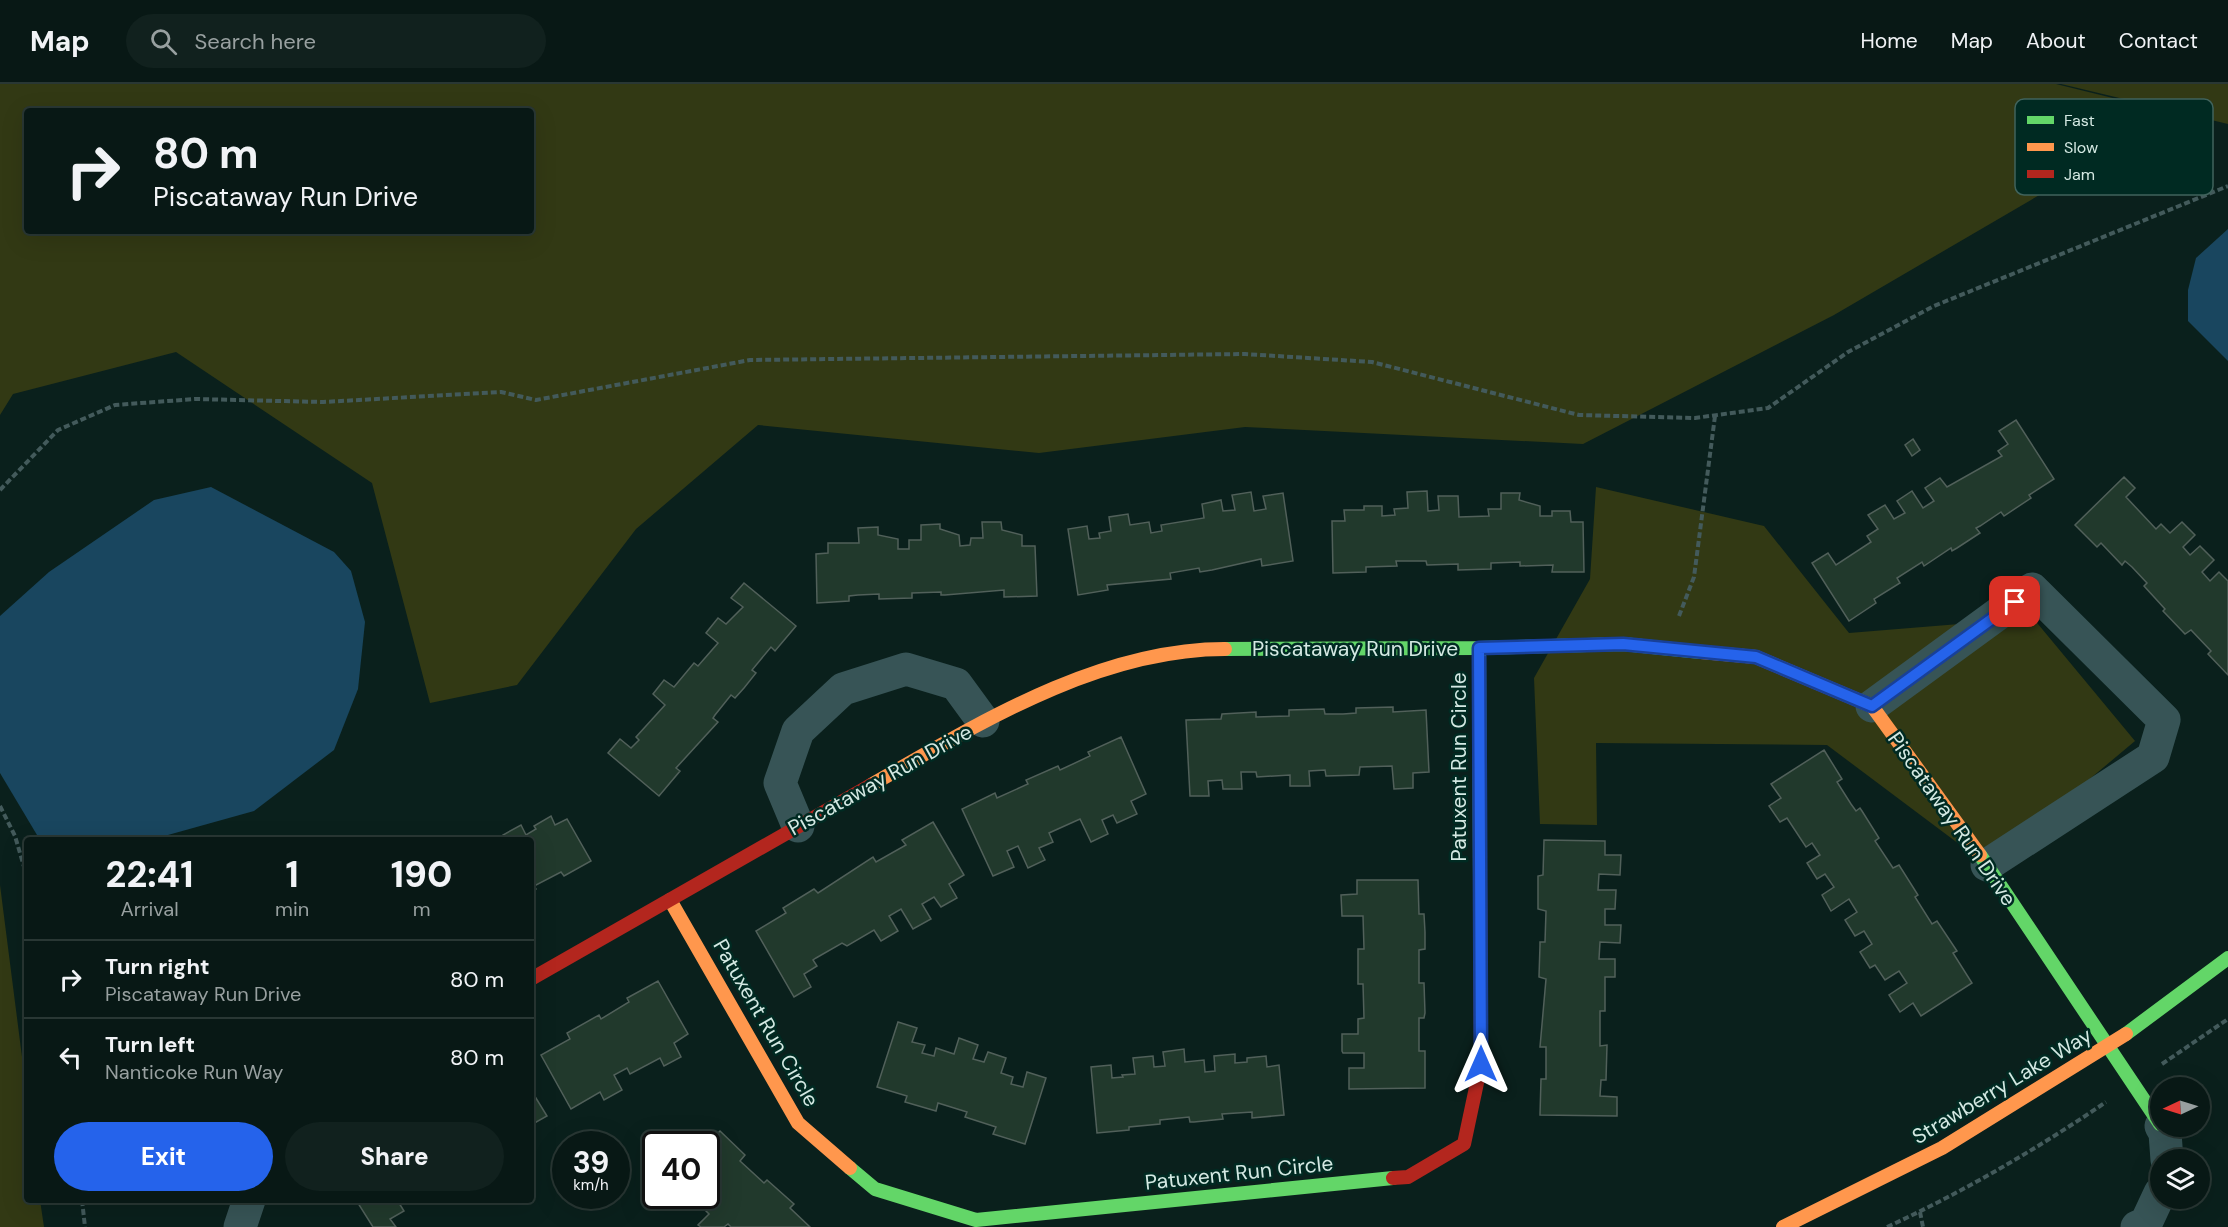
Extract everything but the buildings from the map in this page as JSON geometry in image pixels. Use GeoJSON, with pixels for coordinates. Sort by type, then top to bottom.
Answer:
{"type":"FeatureCollection","features":[{"type":"Feature","properties":{"kind":"street"},"geometry":{"type":"LineString","coordinates":[[1872,706],[2032,589],[2164,720],[2153,757],[1987,865]]}},
{"type":"Feature","properties":{"kind":"street","name":"Piscataway Run Drive"},"geometry":{"type":"LineString","coordinates":[[534,977],[983,722],[1081,676],[1186,649],[1479,648],[1623,644],[1756,657],[1872,706],[1987,865],[2150,1108]]}},
{"type":"Feature","properties":{"kind":"street","name":"Patuxent Run Circle"},"geometry":{"type":"LineString","coordinates":[[670,900],[798,1123],[875,1189],[976,1220],[1408,1177],[1464,1144],[1481,1064],[1479,648]]}},
{"type":"Feature","properties":{"kind":"street"},"geometry":{"type":"LineString","coordinates":[[798,826],[780,783],[798,731],[843,689],[906,669],[956,684],[983,722]]}},
{"type":"Feature","properties":{"kind":"street","name":"Strawberry Lake Way"},"geometry":{"type":"LineString","coordinates":[[1783,1227],[1942,1148],[2109,1046],[2228,958]]}},
{"type":"Feature","properties":{"kind":"street"},"geometry":{"type":"LineString","coordinates":[[240,1227],[248,1203]]}},
{"type":"Feature","properties":{"kind":"street"},"geometry":{"type":"LineString","coordinates":[[2137,1227],[2146,1223],[2153,1209]]}},
{"type":"Feature","properties":{"kind":"path"},"geometry":{"type":"LineString","coordinates":[[2213,192],[2228,186]]}},
{"type":"Feature","properties":{"kind":"path"},"geometry":{"type":"LineString","coordinates":[[0,490],[58,430],[116,405],[195,399],[323,402],[501,392],[536,400],[750,360],[1245,354],[1372,362],[1580,415],[1695,418],[1716,416],[1768,408],[1848,352],[1934,306],[2206,195]]}},
{"type":"Feature","properties":{"kind":"path"},"geometry":{"type":"LineString","coordinates":[[1674,649],[1679,617],[1694,577],[1716,416]]}},
{"type":"Feature","properties":{"kind":"path"},"geometry":{"type":"LineString","coordinates":[[0,806],[15,836],[24,868]]}},
{"type":"Feature","properties":{"kind":"path"},"geometry":{"type":"LineString","coordinates":[[1887,1227],[1920,1212],[2071,1126],[2228,1019]]}},
{"type":"Feature","properties":{"kind":"path"},"geometry":{"type":"LineString","coordinates":[[82,1203],[86,1227]]}},
{"type":"Feature","properties":{"kind":"path"},"geometry":{"type":"LineString","coordinates":[[1920,1212],[1923,1227]]}},
{"type":"Feature","properties":{"kind":"green space"},"geometry":{"type":"Polygon","coordinates":[[[0,84],[2056,84],[2117,99],[2015,99],[2015,195],[2039,195],[1834,315],[1583,444],[1245,427],[1039,453],[758,425],[636,529],[517,685],[430,703],[372,483],[176,352],[13,394],[0,415],[0,84]]]}},
{"type":"Feature","properties":{"kind":"green space"},"geometry":{"type":"Polygon","coordinates":[[[2061,84],[2228,84],[2228,124],[2213,120],[2213,99],[2124,99],[2061,84]]]}},
{"type":"Feature","properties":{"kind":"green space"},"geometry":{"type":"Polygon","coordinates":[[[1596,487],[1764,526],[1849,633],[2033,618],[2135,741],[1987,865],[1827,745],[1596,743],[1597,825],[1540,824],[1534,678],[1590,579],[1596,487]]]}},
{"type":"Feature","properties":{"kind":"green space"},"geometry":{"type":"Polygon","coordinates":[[[0,885],[24,1073],[24,1203],[40,1203],[44,1227],[0,1227],[0,885]]]}},
{"type":"Feature","properties":{"kind":"water"},"geometry":{"type":"Polygon","coordinates":[[[2228,229],[2228,361],[2188,321],[2188,290],[2196,258],[2228,229]]]}},
{"type":"Feature","properties":{"kind":"water"},"geometry":{"type":"Polygon","coordinates":[[[211,487],[334,552],[351,571],[365,622],[358,689],[334,750],[254,811],[161,837],[38,837],[0,773],[0,616],[49,572],[154,500],[211,487]]]}},
{"type":"Feature","properties":{"kind":"traffic: fast"},"geometry":{"type":"LineString","coordinates":[[1225,649],[1479,648],[1623,644],[1701,652]]}},
{"type":"Feature","properties":{"kind":"traffic: fast"},"geometry":{"type":"LineString","coordinates":[[1479,648],[1480,877]]}},
{"type":"Feature","properties":{"kind":"traffic: fast"},"geometry":{"type":"LineString","coordinates":[[1980,855],[2150,1109]]}},
{"type":"Feature","properties":{"kind":"traffic: fast"},"geometry":{"type":"LineString","coordinates":[[2126,1034],[2228,958]]}},
{"type":"Feature","properties":{"kind":"traffic: fast"},"geometry":{"type":"LineString","coordinates":[[850,1168],[875,1189],[976,1220],[1393,1178]]}},
{"type":"Feature","properties":{"kind":"traffic: slow"},"geometry":{"type":"LineString","coordinates":[[871,785],[997,715],[1085,676],[1131,662],[1178,652],[1225,649]]}},
{"type":"Feature","properties":{"kind":"traffic: slow"},"geometry":{"type":"LineString","coordinates":[[1701,652],[1756,657],[1872,706],[1980,855]]}},
{"type":"Feature","properties":{"kind":"traffic: slow"},"geometry":{"type":"LineString","coordinates":[[670,900],[798,1123],[850,1168]]}},
{"type":"Feature","properties":{"kind":"traffic: slow"},"geometry":{"type":"LineString","coordinates":[[1783,1227],[1942,1148],[2126,1034]]}},
{"type":"Feature","properties":{"kind":"traffic: jam"},"geometry":{"type":"LineString","coordinates":[[534,977],[871,785]]}},
{"type":"Feature","properties":{"kind":"traffic: jam"},"geometry":{"type":"LineString","coordinates":[[1393,1178],[1408,1177],[1464,1144],[1481,1064],[1480,877]]}},
{"type":"Feature","properties":{"kind":"route"},"geometry":{"type":"LineString","coordinates":[[1481,1064],[1479,648],[1623,644],[1756,657],[1872,706],[2015,602]]}}]}
